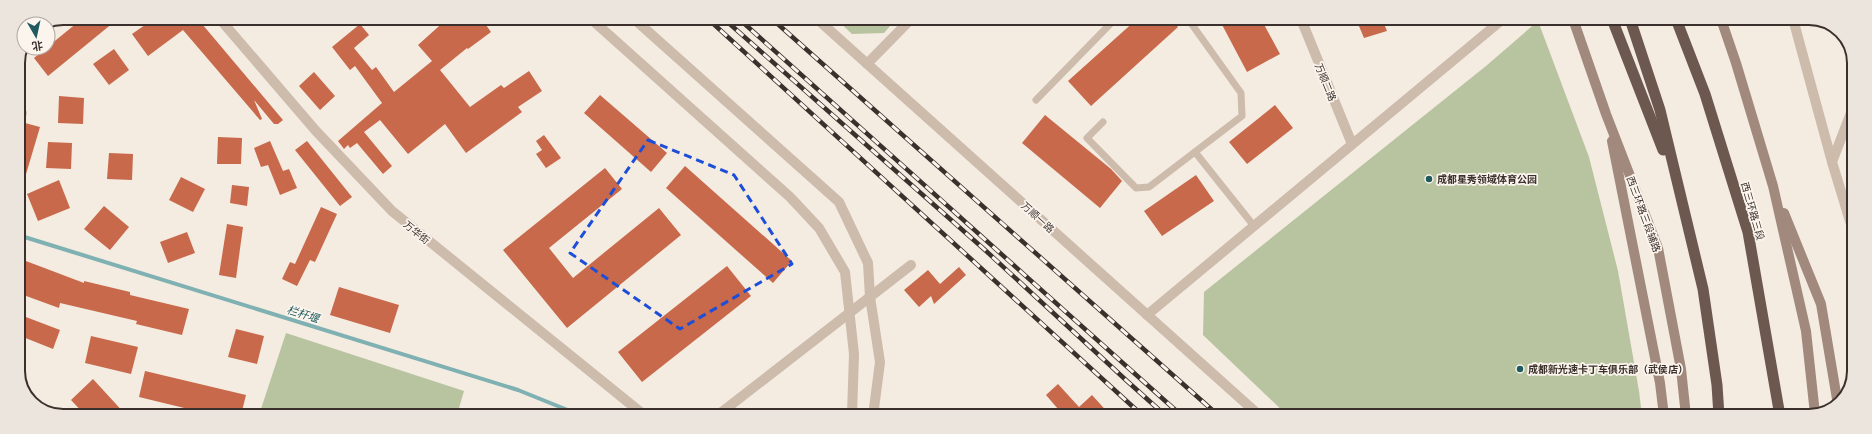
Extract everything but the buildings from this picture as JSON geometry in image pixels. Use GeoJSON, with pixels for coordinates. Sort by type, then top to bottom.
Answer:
{"type":"FeatureCollection","features":[{"type":"Feature","properties":{"kind":"highway"},"geometry":{"type":"LineString","coordinates":[[1614,25],[1677,186]]}},
{"type":"Feature","properties":{"kind":"highway"},"geometry":{"type":"LineString","coordinates":[[1632,25],[1660,110],[1677,186],[1703,288],[1717,385],[1719,409]]}},
{"type":"Feature","properties":{"kind":"highway","name":"西三环路三段"},"geometry":{"type":"LineString","coordinates":[[1678,25],[1704,94],[1748,232],[1779,409]]}},
{"type":"Feature","properties":{"kind":"main road","name":"西三环路三段辅路"},"geometry":{"type":"LineString","coordinates":[[1574,25],[1606,114],[1658,248],[1681,369],[1685,409]]}},
{"type":"Feature","properties":{"kind":"main road"},"geometry":{"type":"LineString","coordinates":[[1723,25],[1773,186],[1806,331],[1814,409]]}},
{"type":"Feature","properties":{"kind":"main road"},"geometry":{"type":"LineString","coordinates":[[1606,114],[1660,384],[1663,409]]}},
{"type":"Feature","properties":{"kind":"main road"},"geometry":{"type":"LineString","coordinates":[[1773,186],[1822,304],[1837,396]]}},
{"type":"Feature","properties":{"kind":"street","name":"万华街"},"geometry":{"type":"LineString","coordinates":[[225,25],[316,131],[392,211],[637,409]]}},
{"type":"Feature","properties":{"kind":"street"},"geometry":{"type":"LineString","coordinates":[[598,25],[790,197],[819,228],[845,272],[854,354],[852,409]]}},
{"type":"Feature","properties":{"kind":"street"},"geometry":{"type":"LineString","coordinates":[[641,25],[839,202],[868,263],[870,297],[880,362],[874,409]]}},
{"type":"Feature","properties":{"kind":"street","name":"万顺一路"},"geometry":{"type":"LineString","coordinates":[[824,25],[1252,409]]}},
{"type":"Feature","properties":{"kind":"street"},"geometry":{"type":"LineString","coordinates":[[867,64],[905,25]]}},
{"type":"Feature","properties":{"kind":"street","name":"万顺二路"},"geometry":{"type":"LineString","coordinates":[[1303,25],[1352,144]]}},
{"type":"Feature","properties":{"kind":"street"},"geometry":{"type":"LineString","coordinates":[[1147,315],[1497,25]]}},
{"type":"Feature","properties":{"kind":"street"},"geometry":{"type":"LineString","coordinates":[[1794,25],[1832,162],[1847,209]]}},
{"type":"Feature","properties":{"kind":"street"},"geometry":{"type":"LineString","coordinates":[[1832,162],[1847,123]]}},
{"type":"Feature","properties":{"kind":"street"},"geometry":{"type":"LineString","coordinates":[[726,409],[911,265]]}},
{"type":"Feature","properties":{"kind":"lane"},"geometry":{"type":"LineString","coordinates":[[1036,100],[1109,25]]}},
{"type":"Feature","properties":{"kind":"lane"},"geometry":{"type":"LineString","coordinates":[[1103,122],[1087,138],[1136,188],[1149,187],[1242,116],[1240,93],[1192,25]]}},
{"type":"Feature","properties":{"kind":"lane"},"geometry":{"type":"LineString","coordinates":[[1195,152],[1254,226]]}},
{"type":"Feature","properties":{"kind":"highlighted area"},"geometry":{"type":"Polygon","coordinates":[[[648,140],[734,175],[792,264],[680,329],[570,253],[648,140]]]}},
{"type":"Feature","properties":{"kind":"green space"},"geometry":{"type":"Polygon","coordinates":[[[842,25],[891,25],[884,33],[852,34],[842,25]]]}},
{"type":"Feature","properties":{"kind":"green space","name":"成都星秀领域体育公园"},"geometry":{"type":"Polygon","coordinates":[[[1533,25],[1540,25],[1589,157],[1618,271],[1641,409],[1281,409],[1203,335],[1204,292],[1486,66],[1533,25]]]}},
{"type":"Feature","properties":{"kind":"green space"},"geometry":{"type":"Polygon","coordinates":[[[286,333],[464,391],[459,409],[261,409],[286,333]]]}},
{"type":"Feature","properties":{"kind":"waterway","name":"栏杆堰"},"geometry":{"type":"LineString","coordinates":[[25,237],[518,390],[565,409]]}},
{"type":"Feature","properties":{"kind":"railway"},"geometry":{"type":"LineString","coordinates":[[715,25],[1135,409]]}},
{"type":"Feature","properties":{"kind":"railway"},"geometry":{"type":"LineString","coordinates":[[731,25],[985,250],[1158,409]]}},
{"type":"Feature","properties":{"kind":"railway"},"geometry":{"type":"LineString","coordinates":[[746,25],[1174,409]]}},
{"type":"Feature","properties":{"kind":"railway"},"geometry":{"type":"LineString","coordinates":[[779,25],[1211,409]]}},
{"type":"Feature","properties":{"kind":"place","name":"成都星秀领域体育公园"},"geometry":{"type":"Point","coordinates":[1429,179]}},
{"type":"Feature","properties":{"kind":"place","name":"成都新光速卡丁车俱乐部（武侯店）"},"geometry":{"type":"Point","coordinates":[1520,369]}}]}
